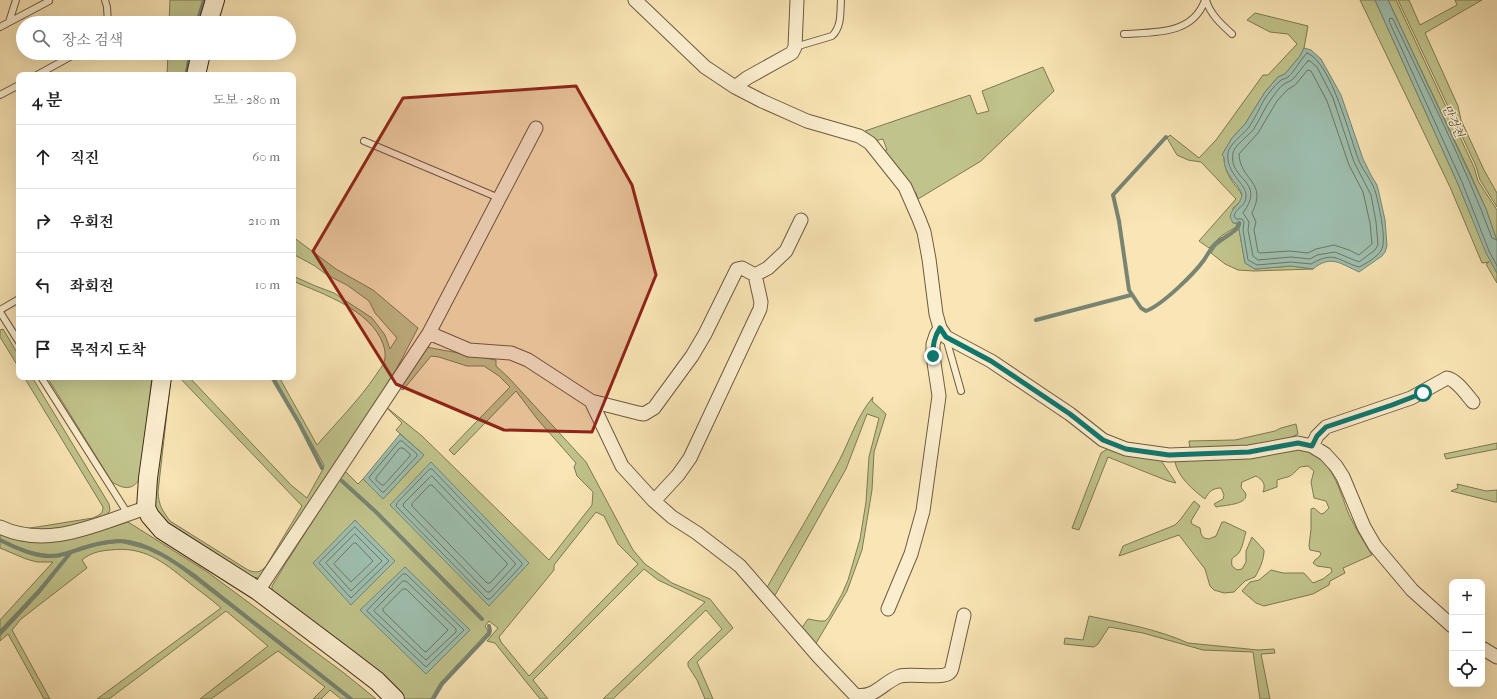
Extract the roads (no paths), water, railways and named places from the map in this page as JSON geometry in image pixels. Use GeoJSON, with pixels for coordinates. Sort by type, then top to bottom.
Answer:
{"type":"FeatureCollection","features":[{"type":"Feature","properties":{"kind":"street"},"geometry":{"type":"LineString","coordinates":[[210,16],[215,0]]}},
{"type":"Feature","properties":{"kind":"street"},"geometry":{"type":"LineString","coordinates":[[635,0],[705,67],[735,87],[807,121],[859,136],[870,143],[905,187],[924,232],[933,296],[943,332],[991,361],[1070,414],[1103,440],[1126,449],[1169,455],[1249,452],[1298,443],[1312,446],[1325,454],[1336,466],[1343,477],[1364,527],[1375,546],[1412,590],[1449,623]]}},
{"type":"Feature","properties":{"kind":"street"},"geometry":{"type":"LineString","coordinates":[[735,87],[747,78],[792,53],[795,47],[797,0]]}},
{"type":"Feature","properties":{"kind":"street"},"geometry":{"type":"LineString","coordinates":[[197,72],[199,60]]}},
{"type":"Feature","properties":{"kind":"street"},"geometry":{"type":"LineString","coordinates":[[258,591],[428,333],[536,128]]}},
{"type":"Feature","properties":{"kind":"street"},"geometry":{"type":"LineString","coordinates":[[755,275],[768,268],[786,251],[801,220]]}},
{"type":"Feature","properties":{"kind":"street"},"geometry":{"type":"LineString","coordinates":[[428,333],[469,350],[511,353],[528,360],[591,401],[644,414],[654,408],[692,356],[705,334],[737,269],[742,268],[755,275],[760,296],[760,309],[745,343],[690,458],[678,475],[654,501]]}},
{"type":"Feature","properties":{"kind":"street"},"geometry":{"type":"LineString","coordinates":[[888,609],[911,554],[924,511],[939,396],[933,356],[933,344],[936,335],[943,332]]}},
{"type":"Feature","properties":{"kind":"street"},"geometry":{"type":"LineString","coordinates":[[1312,446],[1317,436],[1326,427],[1412,398],[1447,378],[1460,388],[1473,402]]}},
{"type":"Feature","properties":{"kind":"street"},"geometry":{"type":"LineString","coordinates":[[162,380],[148,478],[146,508],[150,516],[162,530],[258,591],[377,681],[395,699]]}},
{"type":"Feature","properties":{"kind":"street"},"geometry":{"type":"LineString","coordinates":[[591,401],[622,466],[654,501],[672,517],[697,533],[740,566],[818,656],[858,697],[863,697],[874,693],[900,676],[944,676],[949,673],[952,668],[964,615]]}},
{"type":"Feature","properties":{"kind":"street"},"geometry":{"type":"LineString","coordinates":[[0,527],[24,536],[52,535],[84,530],[146,508]]}},
{"type":"Feature","properties":{"kind":"street"},"geometry":{"type":"LineString","coordinates":[[1485,650],[1497,657]]}},
{"type":"Feature","properties":{"kind":"lane"},"geometry":{"type":"LineString","coordinates":[[9,22],[16,0]]}},
{"type":"Feature","properties":{"kind":"lane"},"geometry":{"type":"LineString","coordinates":[[105,0],[108,16]]}},
{"type":"Feature","properties":{"kind":"lane"},"geometry":{"type":"LineString","coordinates":[[795,47],[832,36],[840,23],[840,0]]}},
{"type":"Feature","properties":{"kind":"lane"},"geometry":{"type":"LineString","coordinates":[[1206,0],[1214,16],[1232,34]]}},
{"type":"Feature","properties":{"kind":"lane"},"geometry":{"type":"LineString","coordinates":[[1124,34],[1157,32],[1176,28],[1188,23],[1197,16],[1206,0]]}},
{"type":"Feature","properties":{"kind":"lane"},"geometry":{"type":"LineString","coordinates":[[20,16],[49,1]]}},
{"type":"Feature","properties":{"kind":"lane"},"geometry":{"type":"LineString","coordinates":[[0,27],[16,18]]}},
{"type":"Feature","properties":{"kind":"lane"},"geometry":{"type":"LineString","coordinates":[[42,72],[64,60]]}},
{"type":"Feature","properties":{"kind":"lane"},"geometry":{"type":"LineString","coordinates":[[0,95],[16,87]]}},
{"type":"Feature","properties":{"kind":"lane"},"geometry":{"type":"LineString","coordinates":[[364,141],[499,198]]}},
{"type":"Feature","properties":{"kind":"lane"},"geometry":{"type":"LineString","coordinates":[[16,301],[0,311],[16,337]]}},
{"type":"Feature","properties":{"kind":"lane"},"geometry":{"type":"LineString","coordinates":[[943,332],[961,391]]}},
{"type":"Feature","properties":{"kind":"lane"},"geometry":{"type":"LineString","coordinates":[[43,380],[128,514]]}},
{"type":"Feature","properties":{"kind":"water"},"geometry":{"type":"Polygon","coordinates":[[[1375,0],[1388,0],[1486,209],[1497,241],[1497,273],[1486,253],[1458,184],[1375,0]]]}},
{"type":"Feature","properties":{"kind":"water"},"geometry":{"type":"Polygon","coordinates":[[[1304,48],[1311,50],[1321,59],[1341,95],[1363,159],[1377,185],[1379,193],[1385,220],[1387,246],[1382,256],[1359,272],[1331,261],[1319,264],[1313,269],[1291,266],[1255,269],[1245,263],[1239,229],[1241,223],[1233,223],[1230,217],[1231,213],[1240,201],[1242,194],[1228,173],[1224,157],[1222,155],[1232,138],[1245,124],[1265,92],[1278,77],[1285,74],[1300,56],[1304,48]]]}},
{"type":"Feature","properties":{"kind":"water"},"geometry":{"type":"Polygon","coordinates":[[[400,434],[424,455],[383,499],[363,479],[400,434]]]}},
{"type":"Feature","properties":{"kind":"water"},"geometry":{"type":"Polygon","coordinates":[[[431,462],[529,563],[489,606],[390,505],[431,462]]]}},
{"type":"Feature","properties":{"kind":"water"},"geometry":{"type":"Polygon","coordinates":[[[355,520],[395,561],[351,605],[313,563],[355,520]]]}},
{"type":"Feature","properties":{"kind":"water"},"geometry":{"type":"Polygon","coordinates":[[[405,567],[470,630],[426,674],[360,610],[405,567]]]}},
{"type":"Feature","properties":{"kind":"waterway"},"geometry":{"type":"LineString","coordinates":[[199,16],[204,0]]}},
{"type":"Feature","properties":{"kind":"waterway"},"geometry":{"type":"LineString","coordinates":[[187,72],[189,60]]}},
{"type":"Feature","properties":{"kind":"waterway"},"geometry":{"type":"LineString","coordinates":[[1166,137],[1113,195],[1119,221],[1129,290],[1141,308],[1146,311],[1160,303],[1185,281],[1204,260],[1216,243],[1233,232],[1239,223]]}},
{"type":"Feature","properties":{"kind":"waterway"},"geometry":{"type":"LineString","coordinates":[[1036,320],[1131,295]]}},
{"type":"Feature","properties":{"kind":"waterway"},"geometry":{"type":"LineString","coordinates":[[274,380],[299,423],[322,468]]}},
{"type":"Feature","properties":{"kind":"waterway"},"geometry":{"type":"LineString","coordinates":[[342,481],[375,511],[482,619]]}},
{"type":"Feature","properties":{"kind":"waterway"},"geometry":{"type":"LineString","coordinates":[[0,540],[31,553],[48,556],[56,556],[113,541],[130,542],[150,549],[170,559],[196,577],[351,699]]}},
{"type":"Feature","properties":{"kind":"waterway"},"geometry":{"type":"LineString","coordinates":[[0,633],[40,590],[71,552]]}},
{"type":"Feature","properties":{"kind":"waterway"},"geometry":{"type":"LineString","coordinates":[[433,699],[442,684],[489,634],[489,626]]}},
{"type":"Feature","properties":{"kind":"water label","name":"만겅천"},"geometry":{"type":"Point","coordinates":[1453,121]}}]}
